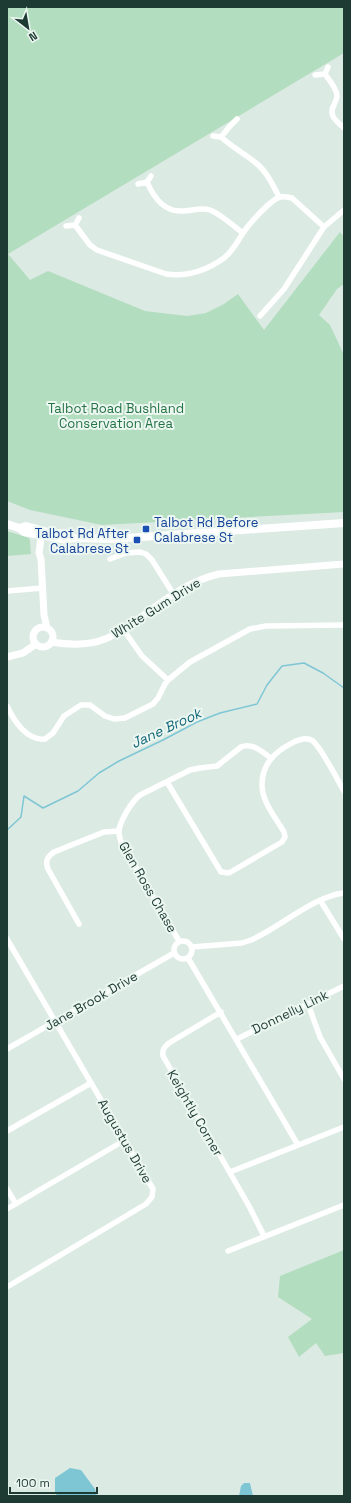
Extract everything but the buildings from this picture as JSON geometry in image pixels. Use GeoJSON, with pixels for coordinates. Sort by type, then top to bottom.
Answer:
{"type":"FeatureCollection","features":[{"type":"Feature","properties":{"kind":"main road"},"geometry":{"type":"LineString","coordinates":[[7,524],[19,528],[26,526],[44,534],[68,534],[73,538],[113,539],[344,523]]}},
{"type":"Feature","properties":{"kind":"street"},"geometry":{"type":"LineString","coordinates":[[325,74],[328,67]]}},
{"type":"Feature","properties":{"kind":"street"},"geometry":{"type":"LineString","coordinates":[[315,76],[325,74]]}},
{"type":"Feature","properties":{"kind":"street"},"geometry":{"type":"LineString","coordinates":[[325,74],[336,91],[337,96],[332,111],[332,116],[344,128]]}},
{"type":"Feature","properties":{"kind":"street"},"geometry":{"type":"LineString","coordinates":[[221,137],[237,119]]}},
{"type":"Feature","properties":{"kind":"street"},"geometry":{"type":"LineString","coordinates":[[213,136],[221,137],[231,146],[257,164],[267,175],[279,197]]}},
{"type":"Feature","properties":{"kind":"street"},"geometry":{"type":"LineString","coordinates":[[138,184],[146,182],[151,176]]}},
{"type":"Feature","properties":{"kind":"street"},"geometry":{"type":"LineString","coordinates":[[146,182],[155,197],[168,208],[181,211],[202,209],[210,210],[243,233]]}},
{"type":"Feature","properties":{"kind":"street"},"geometry":{"type":"LineString","coordinates":[[75,225],[90,245],[97,250],[166,274],[178,276],[189,275],[200,271],[224,258],[233,250],[243,233],[266,206],[279,197],[286,196],[292,198],[324,227]]}},
{"type":"Feature","properties":{"kind":"street"},"geometry":{"type":"LineString","coordinates":[[260,316],[284,289],[324,227],[344,210]]}},
{"type":"Feature","properties":{"kind":"street"},"geometry":{"type":"LineString","coordinates":[[75,225],[79,218]]}},
{"type":"Feature","properties":{"kind":"street"},"geometry":{"type":"LineString","coordinates":[[66,226],[75,225]]}},
{"type":"Feature","properties":{"kind":"street"},"geometry":{"type":"LineString","coordinates":[[44,534],[41,560],[45,627]]}},
{"type":"Feature","properties":{"kind":"street"},"geometry":{"type":"LineString","coordinates":[[110,559],[126,553],[140,552],[146,554],[152,560],[174,594]]}},
{"type":"Feature","properties":{"kind":"street","name":"White Gum Drive"},"geometry":{"type":"LineString","coordinates":[[52,639],[63,644],[80,645],[106,639],[174,594],[199,580],[219,574],[344,564]]}},
{"type":"Feature","properties":{"kind":"street"},"geometry":{"type":"LineString","coordinates":[[7,591],[43,588]]}},
{"type":"Feature","properties":{"kind":"street"},"geometry":{"type":"LineString","coordinates":[[7,706],[14,720],[25,732],[36,739],[46,739],[53,733],[64,716],[81,705],[90,705],[105,716],[114,719],[125,718],[149,706],[156,702],[168,680],[195,659],[250,629],[266,626],[344,625]]}},
{"type":"Feature","properties":{"kind":"street"},"geometry":{"type":"LineString","coordinates":[[45,627],[52,632],[52,639],[44,647],[35,641],[34,632],[37,629],[45,627]]}},
{"type":"Feature","properties":{"kind":"street"},"geometry":{"type":"LineString","coordinates":[[123,629],[142,656],[168,680]]}},
{"type":"Feature","properties":{"kind":"street"},"geometry":{"type":"LineString","coordinates":[[7,657],[23,653],[35,641]]}},
{"type":"Feature","properties":{"kind":"street"},"geometry":{"type":"LineString","coordinates":[[167,782],[221,872],[229,873],[282,842],[285,837],[284,832],[263,794],[263,779],[265,770],[271,758],[279,751],[297,740],[303,738],[308,739],[317,746],[344,791]]}},
{"type":"Feature","properties":{"kind":"street","name":"Glen Ross Chase"},"geometry":{"type":"LineString","coordinates":[[179,941],[121,842],[119,831],[121,823],[137,798],[148,791],[195,769],[217,766],[237,750],[245,746],[253,746],[271,758]]}},
{"type":"Feature","properties":{"kind":"street"},"geometry":{"type":"LineString","coordinates":[[79,924],[48,869],[46,860],[54,852],[104,832],[119,831]]}},
{"type":"Feature","properties":{"kind":"street"},"geometry":{"type":"LineString","coordinates":[[192,947],[242,943],[251,940],[320,900],[336,894],[344,893]]}},
{"type":"Feature","properties":{"kind":"street"},"geometry":{"type":"LineString","coordinates":[[320,900],[344,939]]}},
{"type":"Feature","properties":{"kind":"street","name":"Augustus Drive"},"geometry":{"type":"LineString","coordinates":[[7,939],[153,1189],[150,1200],[7,1287]]}},
{"type":"Feature","properties":{"kind":"street"},"geometry":{"type":"LineString","coordinates":[[179,941],[187,941],[192,947],[192,953],[188,958],[180,959],[174,953],[175,945],[179,941]]}},
{"type":"Feature","properties":{"kind":"street","name":"Jane Brook Drive"},"geometry":{"type":"LineString","coordinates":[[7,1049],[174,953]]}},
{"type":"Feature","properties":{"kind":"street"},"geometry":{"type":"LineString","coordinates":[[188,958],[237,1039],[298,1146]]}},
{"type":"Feature","properties":{"kind":"street","name":"Donnelly Link"},"geometry":{"type":"LineString","coordinates":[[237,1039],[344,986]]}},
{"type":"Feature","properties":{"kind":"street"},"geometry":{"type":"LineString","coordinates":[[308,1004],[322,1041],[344,1079]]}},
{"type":"Feature","properties":{"kind":"street","name":"Keightly Corner"},"geometry":{"type":"LineString","coordinates":[[221,1012],[169,1043],[162,1051],[165,1061],[255,1216],[264,1236]]}},
{"type":"Feature","properties":{"kind":"street"},"geometry":{"type":"LineString","coordinates":[[7,1131],[91,1083]]}},
{"type":"Feature","properties":{"kind":"street"},"geometry":{"type":"LineString","coordinates":[[230,1172],[344,1127]]}},
{"type":"Feature","properties":{"kind":"street"},"geometry":{"type":"LineString","coordinates":[[7,1209],[125,1140]]}},
{"type":"Feature","properties":{"kind":"street"},"geometry":{"type":"LineString","coordinates":[[7,1189],[16,1204]]}},
{"type":"Feature","properties":{"kind":"street"},"geometry":{"type":"LineString","coordinates":[[228,1251],[344,1205]]}},
{"type":"Feature","properties":{"kind":"green space","name":"Talbot Road Bushland Conservation Area"},"geometry":{"type":"Polygon","coordinates":[[[7,7],[344,7],[344,53],[8,254],[30,280],[48,271],[145,311],[187,316],[206,313],[224,304],[238,294],[264,330],[340,232],[344,237],[344,284],[337,289],[319,315],[330,325],[344,355],[344,512],[102,525],[30,510],[7,501],[7,7]]]}},
{"type":"Feature","properties":{"kind":"green space"},"geometry":{"type":"Polygon","coordinates":[[[7,531],[29,538],[31,554],[7,556],[7,531]]]}},
{"type":"Feature","properties":{"kind":"green space"},"geometry":{"type":"Polygon","coordinates":[[[344,1250],[344,1353],[325,1356],[316,1343],[299,1357],[288,1337],[312,1319],[278,1297],[280,1276],[344,1250]]]}},
{"type":"Feature","properties":{"kind":"water"},"geometry":{"type":"Polygon","coordinates":[[[70,1468],[81,1470],[95,1489],[97,1496],[57,1496],[55,1492],[55,1478],[70,1468]]]}},
{"type":"Feature","properties":{"kind":"water"},"geometry":{"type":"Polygon","coordinates":[[[244,1483],[250,1483],[253,1496],[239,1496],[241,1486],[244,1483]]]}},
{"type":"Feature","properties":{"kind":"waterway","name":"Jane Brook"},"geometry":{"type":"LineString","coordinates":[[7,830],[21,817],[24,796],[43,808],[78,791],[99,773],[119,761],[197,722],[220,713],[257,704],[267,685],[282,666],[304,663],[323,673],[344,688]]}},
{"type":"Feature","properties":{"kind":"place","name":"Talbot Rd Before Calabrese St"},"geometry":{"type":"Point","coordinates":[146,529]}},
{"type":"Feature","properties":{"kind":"place","name":"Talbot Rd After Calabrese St"},"geometry":{"type":"Point","coordinates":[137,540]}}]}
